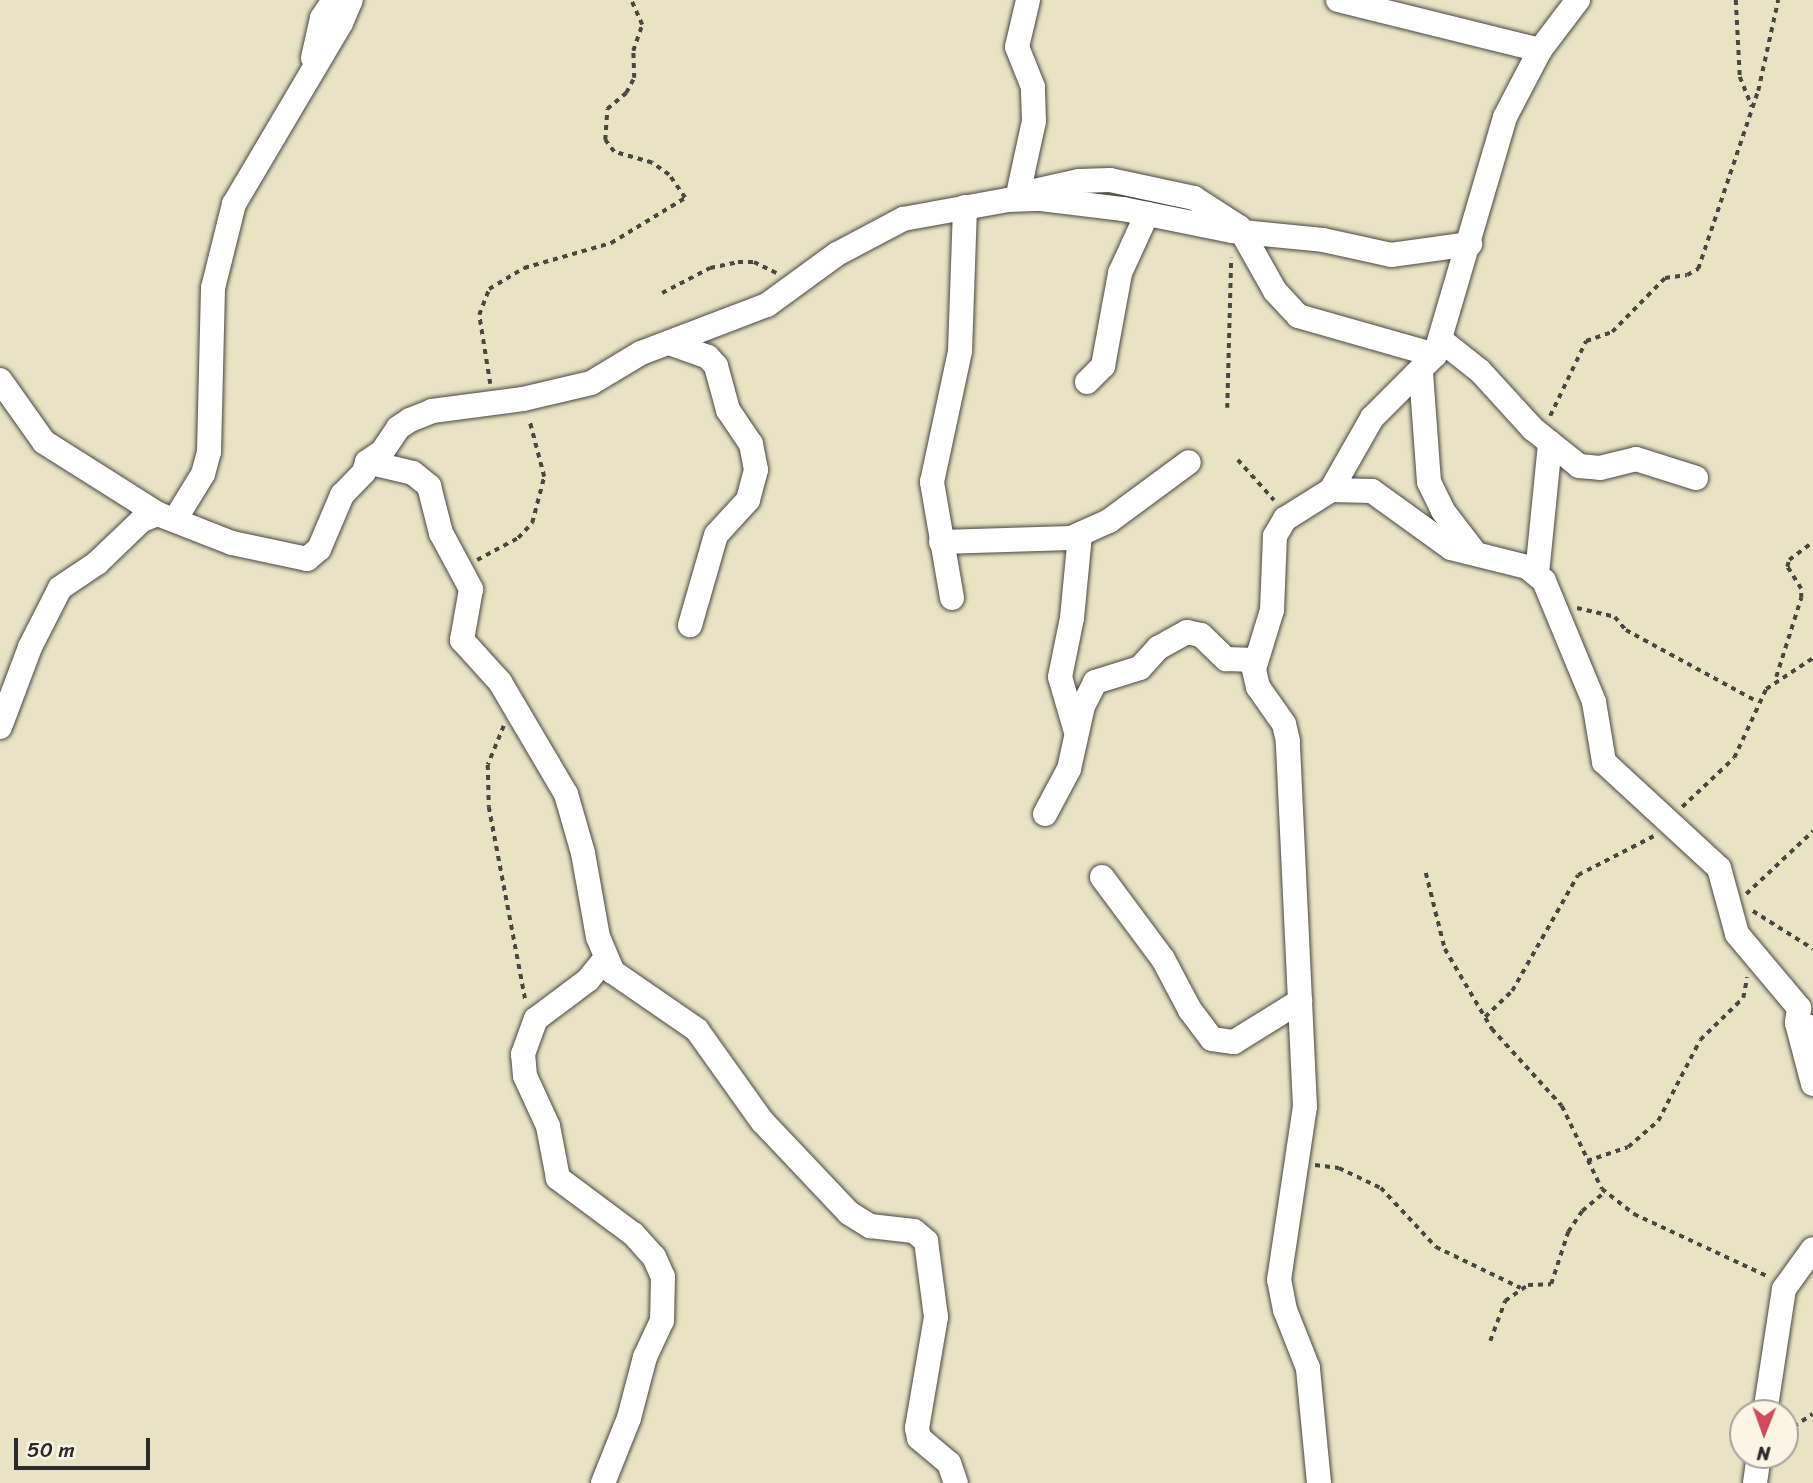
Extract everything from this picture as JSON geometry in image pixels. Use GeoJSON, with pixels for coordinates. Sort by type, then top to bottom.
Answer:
{"type":"FeatureCollection","features":[{"type":"Feature","properties":{"kind":"street"},"geometry":{"type":"LineString","coordinates":[[304,83],[322,18],[334,0]]}},
{"type":"Feature","properties":{"kind":"street"},"geometry":{"type":"LineString","coordinates":[[0,727],[30,647],[60,588],[97,563],[142,520],[167,516],[203,474],[213,419],[208,345],[213,288],[223,238],[246,179],[351,0]]}},
{"type":"Feature","properties":{"kind":"street"},"geometry":{"type":"LineString","coordinates":[[1017,199],[1034,121],[1033,87],[1016,42],[1028,0]]}},
{"type":"Feature","properties":{"kind":"street"},"geometry":{"type":"LineString","coordinates":[[1338,0],[1540,50]]}},
{"type":"Feature","properties":{"kind":"street"},"geometry":{"type":"LineString","coordinates":[[1476,554],[1443,511],[1429,482],[1433,356],[1470,244],[1501,128],[1540,50],[1578,0]]}},
{"type":"Feature","properties":{"kind":"street"},"geometry":{"type":"LineString","coordinates":[[1017,199],[1040,189],[1110,180],[1194,198],[1219,210],[1238,232],[1275,291],[1298,316],[1480,371],[1514,411],[1550,443],[1583,467],[1600,468],[1636,459],[1696,478]]}},
{"type":"Feature","properties":{"kind":"street"},"geometry":{"type":"LineString","coordinates":[[0,380],[44,442],[167,516],[232,543],[307,559],[319,550],[342,495],[364,472],[367,462],[382,452],[398,428],[423,413],[523,399],[591,383],[641,353],[743,317],[806,278],[837,254],[903,219],[1017,199],[1087,203],[1238,232],[1323,240],[1391,255],[1470,244]]}},
{"type":"Feature","properties":{"kind":"street"},"geometry":{"type":"LineString","coordinates":[[952,598],[932,482],[960,351],[965,207]]}},
{"type":"Feature","properties":{"kind":"street"},"geometry":{"type":"LineString","coordinates":[[1087,382],[1103,366],[1120,273],[1147,214]]}},
{"type":"Feature","properties":{"kind":"street"},"geometry":{"type":"LineString","coordinates":[[710,360],[743,317]]}},
{"type":"Feature","properties":{"kind":"street"},"geometry":{"type":"LineString","coordinates":[[668,343],[710,360],[721,377],[728,410],[751,444],[756,477],[748,500],[716,535],[690,625]]}},
{"type":"Feature","properties":{"kind":"street"},"geometry":{"type":"LineString","coordinates":[[1319,1483],[1308,1368],[1285,1310],[1279,1280],[1305,1107],[1288,741],[1284,724],[1258,687],[1255,660],[1272,610],[1275,536],[1290,516],[1331,490],[1372,418],[1433,356]]}},
{"type":"Feature","properties":{"kind":"street"},"geometry":{"type":"LineString","coordinates":[[1538,574],[1550,443]]}},
{"type":"Feature","properties":{"kind":"street"},"geometry":{"type":"LineString","coordinates":[[367,462],[408,471],[426,480],[442,533],[463,566],[471,591],[462,640],[492,672],[566,794],[606,959],[623,983],[697,1030],[762,1121],[849,1213],[870,1226],[914,1231],[923,1236],[931,1256],[936,1317],[917,1428],[919,1438],[949,1463],[956,1483]]}},
{"type":"Feature","properties":{"kind":"street"},"geometry":{"type":"LineString","coordinates":[[941,542],[1080,535],[1121,513],[1189,462]]}},
{"type":"Feature","properties":{"kind":"street"},"geometry":{"type":"LineString","coordinates":[[1331,490],[1372,491],[1443,544],[1527,567],[1538,574],[1559,611],[1594,702],[1604,762],[1671,819],[1719,868],[1735,906],[1737,934],[1748,951],[1799,1008],[1805,1025],[1813,1084]]}},
{"type":"Feature","properties":{"kind":"street"},"geometry":{"type":"LineString","coordinates":[[1076,732],[1060,677],[1072,618],[1080,535]]}},
{"type":"Feature","properties":{"kind":"street"},"geometry":{"type":"LineString","coordinates":[[1045,814],[1069,769],[1076,732],[1095,682],[1140,668],[1158,648],[1183,634],[1197,632],[1226,659],[1255,660]]}},
{"type":"Feature","properties":{"kind":"street"},"geometry":{"type":"LineString","coordinates":[[1102,877],[1163,959],[1190,1010],[1212,1039],[1234,1042],[1300,1001]]}},
{"type":"Feature","properties":{"kind":"street"},"geometry":{"type":"LineString","coordinates":[[603,1483],[628,1418],[645,1357],[662,1321],[663,1277],[633,1234],[558,1178],[548,1126],[525,1076],[524,1044],[532,1024],[588,980],[606,959]]}},
{"type":"Feature","properties":{"kind":"street"},"geometry":{"type":"LineString","coordinates":[[1767,1399],[1784,1290],[1813,1249]]}},
{"type":"Feature","properties":{"kind":"path"},"geometry":{"type":"LineString","coordinates":[[494,403],[479,315],[489,289],[534,264],[611,243],[685,198],[669,175],[652,163],[614,152],[605,140],[607,109],[626,93],[634,79],[633,51],[642,25],[631,0]]}},
{"type":"Feature","properties":{"kind":"path"},"geometry":{"type":"LineString","coordinates":[[1735,0],[1740,78],[1752,107]]}},
{"type":"Feature","properties":{"kind":"path"},"geometry":{"type":"LineString","coordinates":[[1550,443],[1552,408],[1586,341],[1612,332],[1665,278],[1687,275],[1698,269],[1752,107],[1778,0]]}},
{"type":"Feature","properties":{"kind":"path"},"geometry":{"type":"LineString","coordinates":[[1227,408],[1238,232]]}},
{"type":"Feature","properties":{"kind":"path"},"geometry":{"type":"LineString","coordinates":[[662,293],[710,268],[742,261],[806,278]]}},
{"type":"Feature","properties":{"kind":"path"},"geometry":{"type":"LineString","coordinates":[[463,566],[503,548],[532,523],[544,469],[523,399]]}},
{"type":"Feature","properties":{"kind":"path"},"geometry":{"type":"LineString","coordinates":[[1238,460],[1290,516]]}},
{"type":"Feature","properties":{"kind":"path"},"geometry":{"type":"LineString","coordinates":[[1485,1017],[1512,991],[1577,876],[1671,819],[1697,797],[1734,758],[1758,702],[1775,680],[1801,598],[1801,589],[1787,567],[1788,560],[1813,542]]}},
{"type":"Feature","properties":{"kind":"path"},"geometry":{"type":"LineString","coordinates":[[1559,611],[1590,609],[1615,617],[1626,630],[1758,702]]}},
{"type":"Feature","properties":{"kind":"path"},"geometry":{"type":"LineString","coordinates":[[1775,680],[1813,658]]}},
{"type":"Feature","properties":{"kind":"path"},"geometry":{"type":"LineString","coordinates":[[509,699],[511,715],[488,765],[489,807],[532,1024]]}},
{"type":"Feature","properties":{"kind":"path"},"geometry":{"type":"LineString","coordinates":[[1813,831],[1735,906],[1813,949]]}},
{"type":"Feature","properties":{"kind":"path"},"geometry":{"type":"LineString","coordinates":[[1426,873],[1445,949],[1485,1017],[1513,1056],[1562,1106],[1587,1161],[1605,1192],[1634,1214],[1759,1269],[1784,1290]]}},
{"type":"Feature","properties":{"kind":"path"},"geometry":{"type":"LineString","coordinates":[[1587,1161],[1628,1147],[1658,1121],[1700,1040],[1743,998],[1748,951]]}},
{"type":"Feature","properties":{"kind":"path"},"geometry":{"type":"LineString","coordinates":[[1298,1162],[1339,1168],[1381,1188],[1436,1247],[1521,1288],[1551,1284],[1573,1223],[1605,1192]]}},
{"type":"Feature","properties":{"kind":"path"},"geometry":{"type":"LineString","coordinates":[[1490,1341],[1499,1309],[1521,1288]]}}]}
